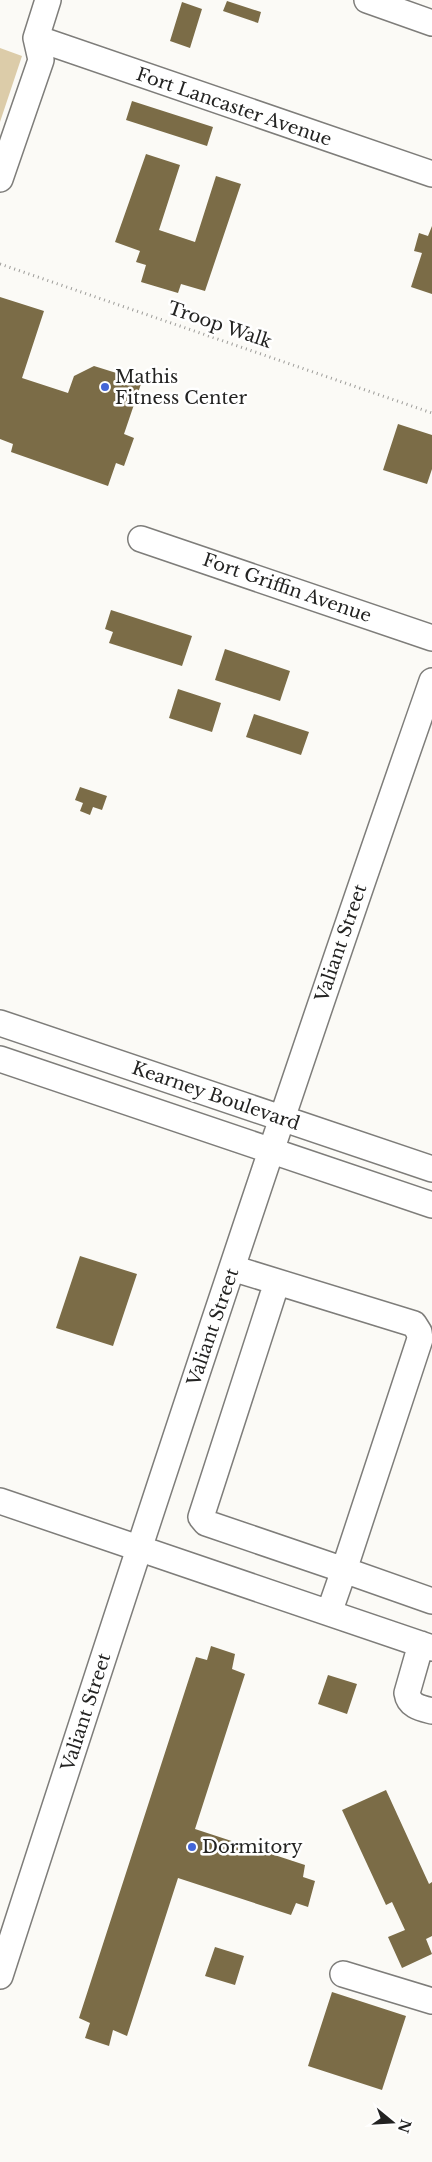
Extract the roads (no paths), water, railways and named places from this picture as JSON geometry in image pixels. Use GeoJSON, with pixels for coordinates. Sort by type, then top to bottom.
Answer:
{"type":"FeatureCollection","features":[{"type":"Feature","properties":{"kind":"street"},"geometry":{"type":"LineString","coordinates":[[0,179],[41,60],[36,38],[48,0]]}},
{"type":"Feature","properties":{"kind":"street"},"geometry":{"type":"LineString","coordinates":[[366,0],[432,23]]}},
{"type":"Feature","properties":{"kind":"street","name":"Fort Lancaster Avenue"},"geometry":{"type":"LineString","coordinates":[[36,38],[432,174]]}},
{"type":"Feature","properties":{"kind":"street","name":"Fort Griffin Avenue"},"geometry":{"type":"LineString","coordinates":[[142,539],[432,638]]}},
{"type":"Feature","properties":{"kind":"street","name":"Valiant Street"},"geometry":{"type":"LineString","coordinates":[[0,1976],[232,1268],[432,680]]}},
{"type":"Feature","properties":{"kind":"street","name":"Kearney Boulevard"},"geometry":{"type":"LineString","coordinates":[[0,1023],[432,1170]]}},
{"type":"Feature","properties":{"kind":"street","name":"Kearney Boulevard"},"geometry":{"type":"LineString","coordinates":[[0,1059],[432,1205]]}},
{"type":"Feature","properties":{"kind":"street"},"geometry":{"type":"LineString","coordinates":[[232,1268],[414,1324],[419,1332],[420,1339],[329,1613]]}},
{"type":"Feature","properties":{"kind":"street"},"geometry":{"type":"LineString","coordinates":[[277,1282],[201,1517],[206,1523],[432,1601]]}},
{"type":"Feature","properties":{"kind":"street"},"geometry":{"type":"LineString","coordinates":[[0,1501],[427,1646],[407,1693],[408,1700],[414,1706],[432,1712]]}},
{"type":"Feature","properties":{"kind":"street"},"geometry":{"type":"LineString","coordinates":[[343,1974],[432,2001]]}},
{"type":"Feature","properties":{"kind":"place","name":"Mathis Fitness Center"},"geometry":{"type":"Point","coordinates":[105,387]}},
{"type":"Feature","properties":{"kind":"place","name":"Dormitory"},"geometry":{"type":"Point","coordinates":[192,1847]}}]}
